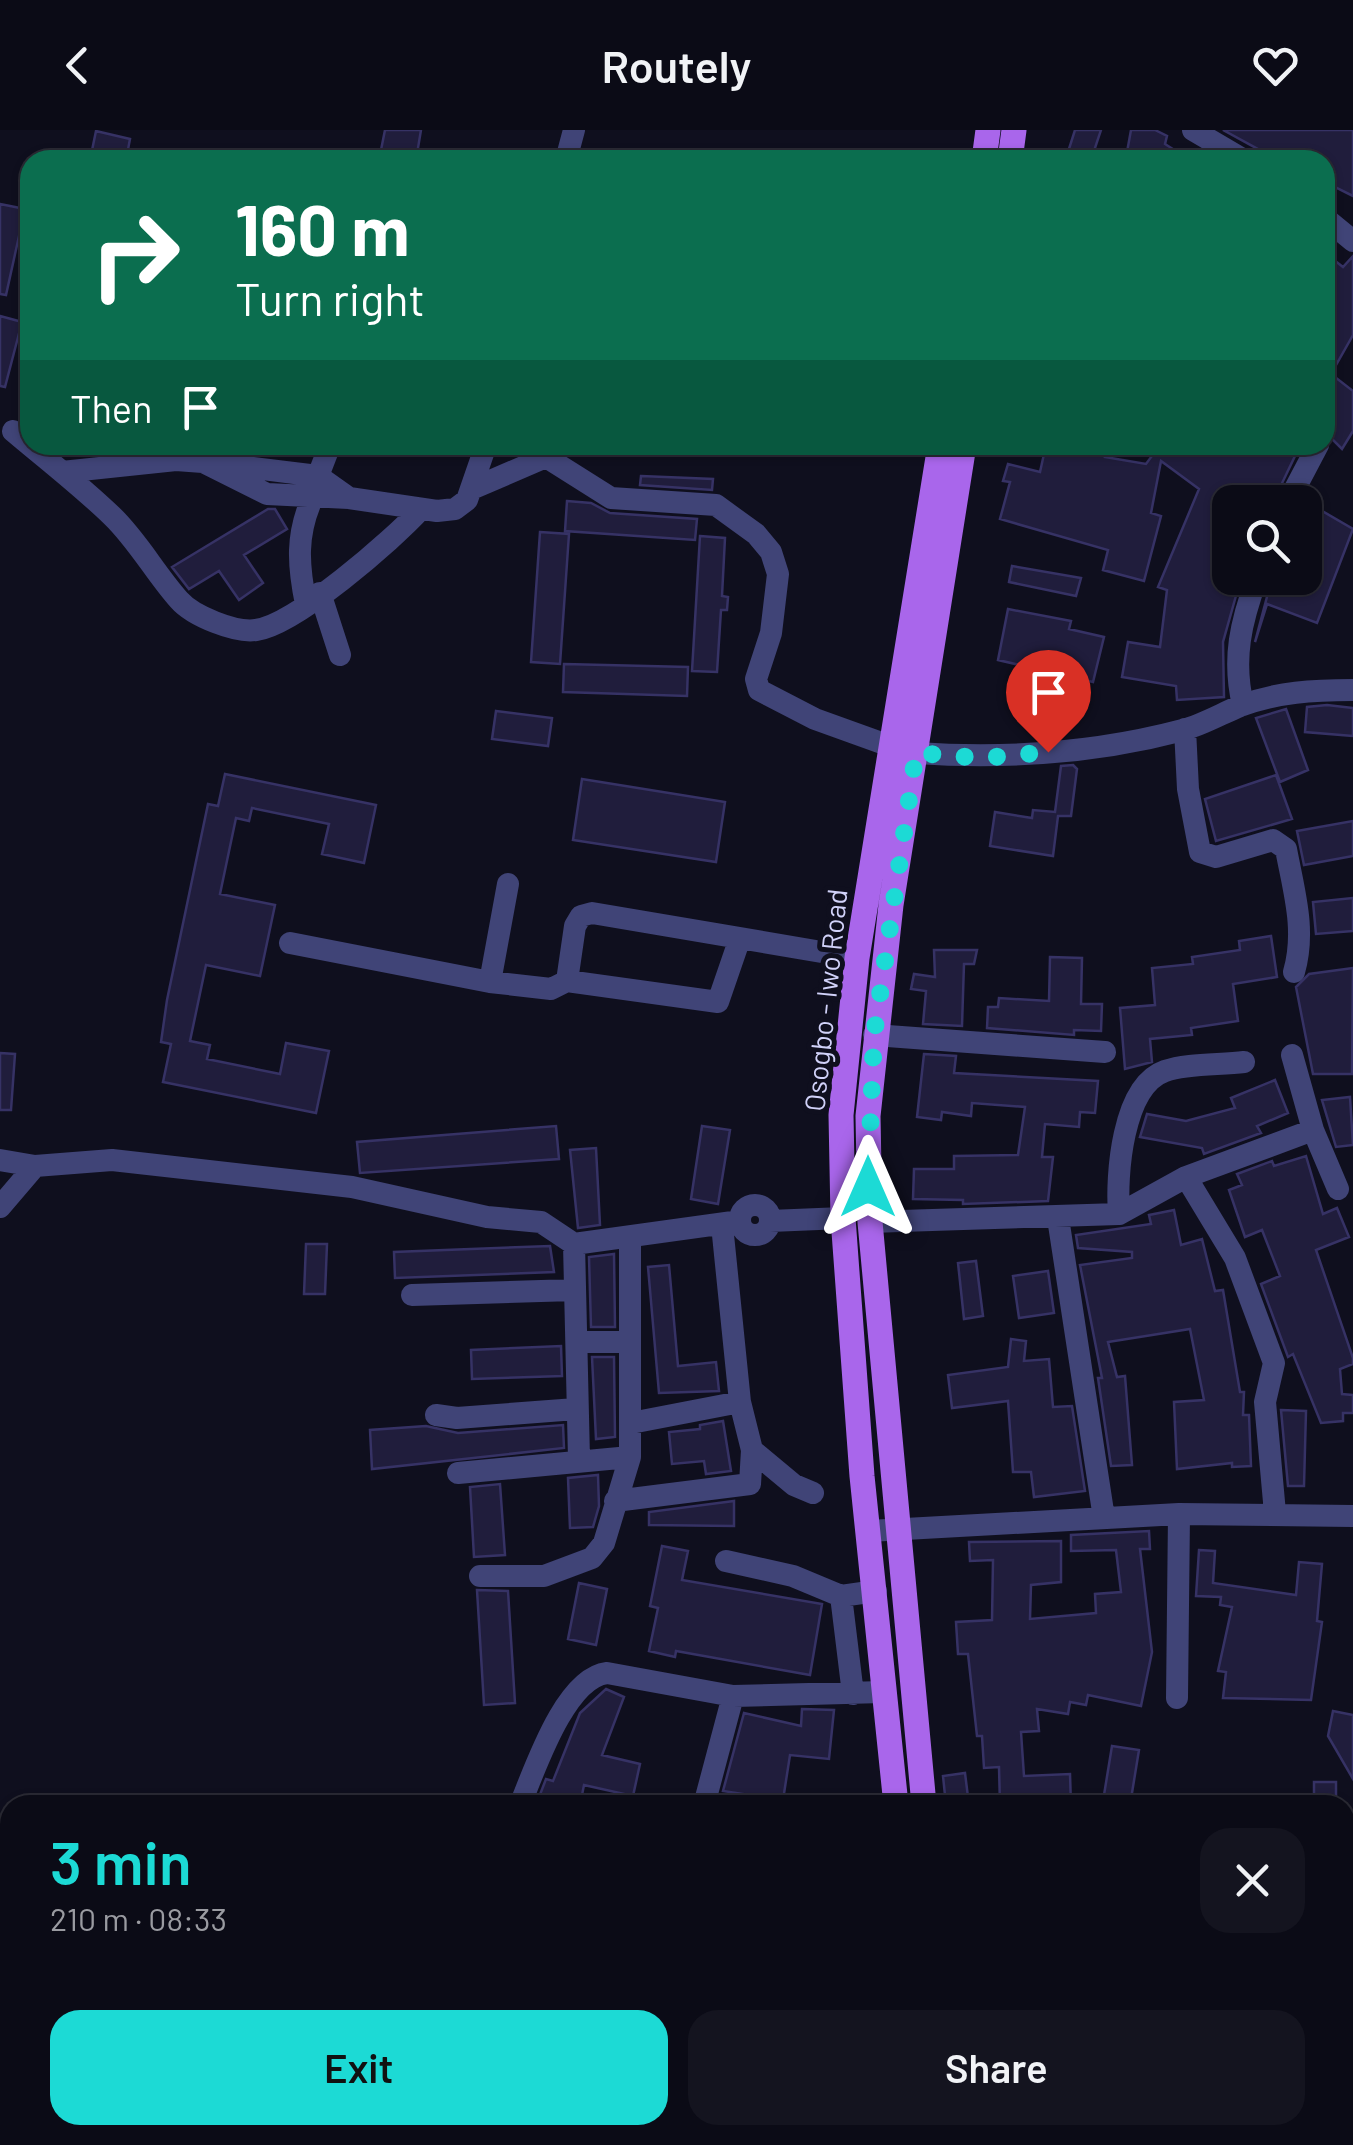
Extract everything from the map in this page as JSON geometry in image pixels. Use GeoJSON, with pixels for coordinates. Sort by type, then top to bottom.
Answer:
{"type":"FeatureCollection","features":[{"type":"Feature","properties":{"kind":"main road","name":"Osogbo - Iwo Road"},"geometry":{"type":"LineString","coordinates":[[923,1795],[870,1222],[868,1116],[890,831],[890,746],[938,455]]}},
{"type":"Feature","properties":{"kind":"main road","name":"Osogbo - Iwo Road"},"geometry":{"type":"LineString","coordinates":[[895,1795],[868,1531],[843,1218],[841,1115],[858,958],[890,831],[916,753],[962,455]]}},
{"type":"Feature","properties":{"kind":"street"},"geometry":{"type":"LineString","coordinates":[[1198,131],[1228,150]]}},
{"type":"Feature","properties":{"kind":"street"},"geometry":{"type":"LineString","coordinates":[[43,455],[113,517],[180,602],[201,614],[253,631],[281,622],[390,542],[421,509]]}},
{"type":"Feature","properties":{"kind":"street"},"geometry":{"type":"LineString","coordinates":[[166,455],[176,460]]}},
{"type":"Feature","properties":{"kind":"street"},"geometry":{"type":"LineString","coordinates":[[326,455],[302,522],[298,550],[313,598],[340,654]]}},
{"type":"Feature","properties":{"kind":"street"},"geometry":{"type":"LineString","coordinates":[[474,488],[483,455]]}},
{"type":"Feature","properties":{"kind":"street"},"geometry":{"type":"LineString","coordinates":[[1297,485],[1313,455]]}},
{"type":"Feature","properties":{"kind":"street"},"geometry":{"type":"LineString","coordinates":[[62,472],[176,460],[202,462],[234,482],[267,494],[315,487],[348,498],[421,509],[455,509],[474,488],[546,457],[611,498],[716,505],[756,534],[771,552],[778,574],[771,633],[756,679],[758,690],[815,719],[890,746]]}},
{"type":"Feature","properties":{"kind":"street"},"geometry":{"type":"LineString","coordinates":[[1244,705],[1237,680],[1237,644],[1252,595]]}},
{"type":"Feature","properties":{"kind":"street"},"geometry":{"type":"LineString","coordinates":[[916,753],[983,758],[1081,748],[1185,729],[1244,705],[1298,690],[1353,690]]}},
{"type":"Feature","properties":{"kind":"street"},"geometry":{"type":"LineString","coordinates":[[1185,729],[1188,789],[1200,852],[1216,857],[1273,840],[1286,850],[1302,946],[1294,972]]}},
{"type":"Feature","properties":{"kind":"street"},"geometry":{"type":"LineString","coordinates":[[490,982],[508,884]]}},
{"type":"Feature","properties":{"kind":"street"},"geometry":{"type":"LineString","coordinates":[[567,981],[574,926],[580,916],[592,914],[858,958]]}},
{"type":"Feature","properties":{"kind":"street"},"geometry":{"type":"LineString","coordinates":[[290,943],[490,982],[551,990],[567,981],[718,1002],[739,941]]}},
{"type":"Feature","properties":{"kind":"street"},"geometry":{"type":"LineString","coordinates":[[874,1035],[1105,1052]]}},
{"type":"Feature","properties":{"kind":"street"},"geometry":{"type":"LineString","coordinates":[[1292,1055],[1313,1130],[1338,1189]]}},
{"type":"Feature","properties":{"kind":"street"},"geometry":{"type":"LineString","coordinates":[[1119,1214],[1116,1178],[1130,1118],[1147,1083],[1166,1071],[1244,1062]]}},
{"type":"Feature","properties":{"kind":"street"},"geometry":{"type":"LineString","coordinates":[[870,1222],[1119,1214],[1186,1177],[1313,1130]]}},
{"type":"Feature","properties":{"kind":"street"},"geometry":{"type":"LineString","coordinates":[[0,1160],[35,1166],[112,1160],[352,1187],[487,1216],[540,1222],[574,1244],[630,1240],[731,1223],[754,1205],[767,1211],[770,1221],[843,1218]]}},
{"type":"Feature","properties":{"kind":"street"},"geometry":{"type":"LineString","coordinates":[[0,1207],[35,1166]]}},
{"type":"Feature","properties":{"kind":"street"},"geometry":{"type":"LineString","coordinates":[[1186,1177],[1235,1258],[1274,1363],[1265,1416],[1275,1513]]}},
{"type":"Feature","properties":{"kind":"street"},"geometry":{"type":"LineString","coordinates":[[1058,1218],[1104,1518]]}},
{"type":"Feature","properties":{"kind":"street"},"geometry":{"type":"LineString","coordinates":[[616,1501],[750,1484],[752,1450],[740,1402],[731,1223]]}},
{"type":"Feature","properties":{"kind":"street"},"geometry":{"type":"LineString","coordinates":[[480,1576],[544,1576],[592,1558],[604,1544],[630,1456],[630,1240]]}},
{"type":"Feature","properties":{"kind":"street"},"geometry":{"type":"LineString","coordinates":[[574,1244],[578,1459]]}},
{"type":"Feature","properties":{"kind":"street"},"geometry":{"type":"LineString","coordinates":[[412,1296],[574,1290]]}},
{"type":"Feature","properties":{"kind":"street"},"geometry":{"type":"LineString","coordinates":[[577,1342],[630,1342]]}},
{"type":"Feature","properties":{"kind":"street"},"geometry":{"type":"LineString","coordinates":[[631,1423],[740,1402]]}},
{"type":"Feature","properties":{"kind":"street"},"geometry":{"type":"LineString","coordinates":[[436,1415],[457,1418],[576,1409]]}},
{"type":"Feature","properties":{"kind":"street"},"geometry":{"type":"LineString","coordinates":[[752,1450],[794,1485],[813,1493]]}},
{"type":"Feature","properties":{"kind":"street"},"geometry":{"type":"LineString","coordinates":[[458,1473],[630,1456]]}},
{"type":"Feature","properties":{"kind":"street"},"geometry":{"type":"LineString","coordinates":[[1177,1698],[1179,1514]]}},
{"type":"Feature","properties":{"kind":"street"},"geometry":{"type":"LineString","coordinates":[[868,1531],[897,1526],[1179,1514],[1353,1516]]}},
{"type":"Feature","properties":{"kind":"street"},"geometry":{"type":"LineString","coordinates":[[726,1561],[793,1576],[841,1596],[876,1591]]}},
{"type":"Feature","properties":{"kind":"street"},"geometry":{"type":"LineString","coordinates":[[841,1596],[853,1694]]}},
{"type":"Feature","properties":{"kind":"street"},"geometry":{"type":"LineString","coordinates":[[525,1795],[560,1717],[584,1681],[593,1675],[607,1673],[733,1696],[883,1692]]}},
{"type":"Feature","properties":{"kind":"street"},"geometry":{"type":"LineString","coordinates":[[707,1795],[733,1696]]}},
{"type":"Feature","properties":{"kind":"building"},"geometry":{"type":"Polygon","coordinates":[[[385,130],[421,130],[418,150],[381,150],[385,130]]]}},
{"type":"Feature","properties":{"kind":"building"},"geometry":{"type":"Polygon","coordinates":[[[1075,130],[1101,130],[1094,150],[1069,150],[1075,130]]]}},
{"type":"Feature","properties":{"kind":"building"},"geometry":{"type":"Polygon","coordinates":[[[1131,130],[1155,130],[1167,136],[1165,144],[1174,150],[1127,150],[1131,130]]]}},
{"type":"Feature","properties":{"kind":"building"},"geometry":{"type":"Polygon","coordinates":[[[1223,130],[1353,130],[1353,196],[1335,187],[1335,150],[1260,150],[1223,130]]]}},
{"type":"Feature","properties":{"kind":"building"},"geometry":{"type":"Polygon","coordinates":[[[96,131],[130,139],[128,150],[92,150],[96,131]]]}},
{"type":"Feature","properties":{"kind":"building"},"geometry":{"type":"Polygon","coordinates":[[[0,204],[20,208],[20,232],[6,295],[0,294],[0,204]]]}},
{"type":"Feature","properties":{"kind":"building"},"geometry":{"type":"Polygon","coordinates":[[[1353,256],[1353,335],[1335,367],[1335,261],[1343,267],[1353,256]]]}},
{"type":"Feature","properties":{"kind":"building"},"geometry":{"type":"Polygon","coordinates":[[[0,316],[20,321],[20,330],[5,387],[0,386],[0,316]]]}},
{"type":"Feature","properties":{"kind":"building"},"geometry":{"type":"Polygon","coordinates":[[[1335,377],[1353,391],[1353,431],[1342,449],[1335,442],[1335,377]]]}},
{"type":"Feature","properties":{"kind":"building"},"geometry":{"type":"Polygon","coordinates":[[[1044,455],[1106,455],[1146,464],[1153,455],[1295,456],[1281,485],[1212,485],[1212,595],[1236,595],[1223,642],[1224,697],[1177,700],[1176,686],[1122,677],[1128,642],[1160,647],[1167,590],[1158,587],[1199,489],[1161,461],[1151,513],[1161,516],[1144,581],[1103,570],[1108,550],[1000,519],[1010,482],[1003,481],[1008,464],[1040,472],[1044,455]]]}},
{"type":"Feature","properties":{"kind":"building"},"geometry":{"type":"Polygon","coordinates":[[[641,476],[713,479],[712,490],[640,485],[641,476]]]}},
{"type":"Feature","properties":{"kind":"building"},"geometry":{"type":"Polygon","coordinates":[[[567,501],[591,503],[610,513],[697,519],[695,540],[565,531],[567,501]]]}},
{"type":"Feature","properties":{"kind":"building"},"geometry":{"type":"Polygon","coordinates":[[[268,509],[275,509],[287,529],[244,555],[263,583],[239,600],[219,571],[189,589],[172,567],[268,509]]]}},
{"type":"Feature","properties":{"kind":"building"},"geometry":{"type":"Polygon","coordinates":[[[1322,511],[1353,529],[1317,623],[1267,604],[1255,642],[1267,595],[1322,595],[1322,511]]]}},
{"type":"Feature","properties":{"kind":"building"},"geometry":{"type":"Polygon","coordinates":[[[540,532],[569,534],[560,664],[531,662],[540,532]]]}},
{"type":"Feature","properties":{"kind":"building"},"geometry":{"type":"Polygon","coordinates":[[[700,536],[725,538],[722,596],[728,597],[727,610],[721,610],[717,672],[692,671],[700,536]]]}},
{"type":"Feature","properties":{"kind":"building"},"geometry":{"type":"Polygon","coordinates":[[[1012,566],[1081,578],[1076,596],[1009,582],[1012,566]]]}},
{"type":"Feature","properties":{"kind":"building"},"geometry":{"type":"Polygon","coordinates":[[[1008,609],[1071,621],[1069,629],[1104,637],[1093,682],[998,660],[1008,609]]]}},
{"type":"Feature","properties":{"kind":"building"},"geometry":{"type":"Polygon","coordinates":[[[564,664],[688,667],[687,696],[563,692],[564,664]]]}},
{"type":"Feature","properties":{"kind":"building"},"geometry":{"type":"Polygon","coordinates":[[[1307,707],[1353,708],[1353,736],[1305,732],[1307,707]]]}},
{"type":"Feature","properties":{"kind":"building"},"geometry":{"type":"Polygon","coordinates":[[[1286,709],[1308,770],[1280,782],[1256,718],[1286,709]]]}},
{"type":"Feature","properties":{"kind":"building"},"geometry":{"type":"Polygon","coordinates":[[[496,711],[552,718],[548,746],[492,739],[496,711]]]}},
{"type":"Feature","properties":{"kind":"building"},"geometry":{"type":"Polygon","coordinates":[[[1073,765],[1077,769],[1071,816],[1058,816],[1053,856],[990,846],[995,812],[1032,818],[1033,810],[1055,812],[1061,766],[1073,765]]]}},
{"type":"Feature","properties":{"kind":"building"},"geometry":{"type":"Polygon","coordinates":[[[225,774],[376,805],[364,863],[322,854],[329,824],[252,808],[249,821],[236,818],[220,894],[275,905],[260,976],[206,965],[190,1041],[210,1045],[207,1059],[280,1074],[286,1043],[329,1051],[316,1113],[163,1082],[171,1044],[161,1042],[167,1000],[208,804],[218,806],[225,774]]]}},
{"type":"Feature","properties":{"kind":"building"},"geometry":{"type":"Polygon","coordinates":[[[1276,775],[1292,819],[1216,841],[1205,799],[1276,775]]]}},
{"type":"Feature","properties":{"kind":"building"},"geometry":{"type":"Polygon","coordinates":[[[582,779],[725,802],[716,862],[573,840],[582,779]]]}},
{"type":"Feature","properties":{"kind":"building"},"geometry":{"type":"Polygon","coordinates":[[[1353,821],[1353,856],[1304,865],[1297,831],[1353,821]]]}},
{"type":"Feature","properties":{"kind":"building"},"geometry":{"type":"Polygon","coordinates":[[[1353,898],[1353,931],[1316,934],[1313,902],[1353,898]]]}},
{"type":"Feature","properties":{"kind":"building"},"geometry":{"type":"Polygon","coordinates":[[[1271,936],[1277,977],[1233,984],[1238,1021],[1191,1028],[1192,1035],[1150,1039],[1152,1062],[1125,1069],[1120,1008],[1155,1005],[1152,968],[1193,964],[1192,957],[1240,950],[1239,941],[1271,936]]]}},
{"type":"Feature","properties":{"kind":"building"},"geometry":{"type":"Polygon","coordinates":[[[934,950],[977,950],[974,964],[964,964],[962,1026],[923,1024],[926,991],[911,989],[914,974],[935,977],[934,950]]]}},
{"type":"Feature","properties":{"kind":"building"},"geometry":{"type":"Polygon","coordinates":[[[1050,957],[1082,958],[1081,1004],[1102,1004],[1101,1031],[1074,1030],[1074,1035],[987,1028],[988,1007],[998,1007],[999,998],[1049,1001],[1050,957]]]}},
{"type":"Feature","properties":{"kind":"building"},"geometry":{"type":"Polygon","coordinates":[[[1353,968],[1352,1074],[1313,1074],[1296,987],[1309,974],[1353,968]]]}},
{"type":"Feature","properties":{"kind":"building"},"geometry":{"type":"Polygon","coordinates":[[[0,1053],[15,1054],[11,1110],[0,1110],[0,1053]]]}},
{"type":"Feature","properties":{"kind":"building"},"geometry":{"type":"Polygon","coordinates":[[[924,1054],[956,1056],[954,1073],[1098,1081],[1095,1113],[1080,1112],[1079,1127],[1045,1124],[1042,1157],[1053,1157],[1048,1201],[963,1204],[963,1200],[913,1199],[914,1169],[954,1169],[954,1156],[1018,1155],[1025,1107],[972,1103],[971,1116],[942,1112],[941,1120],[917,1117],[924,1054]]]}},
{"type":"Feature","properties":{"kind":"building"},"geometry":{"type":"Polygon","coordinates":[[[1275,1080],[1288,1113],[1257,1126],[1261,1133],[1204,1154],[1202,1148],[1140,1137],[1147,1114],[1186,1121],[1235,1108],[1231,1098],[1275,1080]]]}},
{"type":"Feature","properties":{"kind":"building"},"geometry":{"type":"Polygon","coordinates":[[[1350,1097],[1353,1145],[1336,1147],[1322,1100],[1350,1097]]]}},
{"type":"Feature","properties":{"kind":"building"},"geometry":{"type":"Polygon","coordinates":[[[556,1126],[559,1159],[360,1173],[357,1142],[556,1126]]]}},
{"type":"Feature","properties":{"kind":"building"},"geometry":{"type":"Polygon","coordinates":[[[702,1126],[730,1130],[718,1204],[691,1199],[702,1126]]]}},
{"type":"Feature","properties":{"kind":"building"},"geometry":{"type":"Polygon","coordinates":[[[596,1148],[600,1225],[578,1228],[570,1150],[596,1148]]]}},
{"type":"Feature","properties":{"kind":"building"},"geometry":{"type":"Polygon","coordinates":[[[1306,1156],[1323,1214],[1337,1208],[1349,1237],[1316,1250],[1353,1358],[1353,1364],[1340,1369],[1342,1394],[1353,1395],[1353,1413],[1343,1413],[1343,1421],[1321,1423],[1293,1354],[1288,1357],[1261,1284],[1280,1276],[1262,1230],[1245,1237],[1229,1190],[1242,1185],[1237,1174],[1272,1161],[1274,1166],[1306,1156]]]}},
{"type":"Feature","properties":{"kind":"building"},"geometry":{"type":"Polygon","coordinates":[[[1174,1210],[1181,1245],[1202,1239],[1215,1291],[1223,1290],[1240,1392],[1244,1392],[1243,1415],[1249,1415],[1251,1466],[1232,1467],[1232,1463],[1177,1469],[1174,1402],[1204,1400],[1190,1329],[1108,1342],[1117,1377],[1125,1376],[1132,1465],[1111,1466],[1098,1378],[1102,1378],[1080,1265],[1132,1258],[1132,1252],[1078,1248],[1076,1235],[1151,1224],[1149,1215],[1174,1210]]]}},
{"type":"Feature","properties":{"kind":"building"},"geometry":{"type":"Polygon","coordinates":[[[306,1244],[327,1244],[325,1294],[304,1294],[306,1244]]]}},
{"type":"Feature","properties":{"kind":"building"},"geometry":{"type":"Polygon","coordinates":[[[550,1246],[554,1272],[395,1278],[394,1252],[550,1246]]]}},
{"type":"Feature","properties":{"kind":"building"},"geometry":{"type":"Polygon","coordinates":[[[614,1254],[615,1327],[591,1327],[589,1257],[614,1254]]]}},
{"type":"Feature","properties":{"kind":"building"},"geometry":{"type":"Polygon","coordinates":[[[976,1261],[983,1316],[964,1319],[958,1263],[976,1261]]]}},
{"type":"Feature","properties":{"kind":"building"},"geometry":{"type":"Polygon","coordinates":[[[669,1265],[678,1366],[716,1362],[719,1391],[659,1393],[648,1267],[669,1265]]]}},
{"type":"Feature","properties":{"kind":"building"},"geometry":{"type":"Polygon","coordinates":[[[1048,1271],[1054,1313],[1019,1318],[1013,1276],[1048,1271]]]}},
{"type":"Feature","properties":{"kind":"building"},"geometry":{"type":"Polygon","coordinates":[[[1011,1339],[1026,1341],[1024,1361],[1049,1359],[1053,1407],[1072,1406],[1085,1491],[1034,1497],[1031,1472],[1013,1472],[1008,1401],[952,1408],[948,1375],[1008,1367],[1011,1339]]]}},
{"type":"Feature","properties":{"kind":"building"},"geometry":{"type":"Polygon","coordinates":[[[561,1346],[562,1376],[472,1379],[471,1350],[561,1346]]]}},
{"type":"Feature","properties":{"kind":"building"},"geometry":{"type":"Polygon","coordinates":[[[592,1357],[614,1357],[615,1437],[596,1439],[592,1357]]]}},
{"type":"Feature","properties":{"kind":"building"},"geometry":{"type":"Polygon","coordinates":[[[1281,1410],[1306,1411],[1304,1486],[1288,1486],[1281,1410]]]}},
{"type":"Feature","properties":{"kind":"building"},"geometry":{"type":"Polygon","coordinates":[[[723,1421],[731,1471],[706,1474],[704,1461],[672,1464],[669,1432],[700,1429],[700,1425],[723,1421]]]}},
{"type":"Feature","properties":{"kind":"building"},"geometry":{"type":"Polygon","coordinates":[[[563,1425],[564,1448],[372,1469],[370,1430],[426,1426],[458,1433],[563,1425]]]}},
{"type":"Feature","properties":{"kind":"building"},"geometry":{"type":"Polygon","coordinates":[[[598,1475],[599,1506],[593,1527],[570,1528],[568,1478],[598,1475]]]}},
{"type":"Feature","properties":{"kind":"building"},"geometry":{"type":"Polygon","coordinates":[[[500,1484],[505,1555],[474,1557],[470,1487],[500,1484]]]}},
{"type":"Feature","properties":{"kind":"building"},"geometry":{"type":"Polygon","coordinates":[[[734,1501],[734,1526],[649,1525],[649,1512],[734,1501]]]}},
{"type":"Feature","properties":{"kind":"building"},"geometry":{"type":"Polygon","coordinates":[[[1149,1531],[1150,1549],[1140,1549],[1152,1652],[1141,1706],[1088,1695],[1086,1705],[1070,1702],[1068,1714],[1037,1709],[1039,1731],[1021,1732],[1024,1776],[1070,1774],[1071,1795],[1000,1795],[999,1767],[984,1768],[968,1654],[958,1654],[956,1622],[992,1620],[993,1560],[970,1561],[969,1542],[1061,1541],[1061,1582],[1031,1585],[1030,1619],[1096,1613],[1095,1594],[1121,1592],[1116,1550],[1071,1551],[1071,1535],[1149,1531]]]}},
{"type":"Feature","properties":{"kind":"building"},"geometry":{"type":"Polygon","coordinates":[[[662,1546],[688,1551],[682,1580],[822,1604],[810,1675],[676,1651],[675,1657],[649,1651],[658,1608],[650,1606],[662,1546]]]}},
{"type":"Feature","properties":{"kind":"building"},"geometry":{"type":"Polygon","coordinates":[[[1199,1550],[1215,1551],[1213,1583],[1296,1595],[1299,1562],[1322,1564],[1317,1621],[1322,1622],[1311,1700],[1223,1698],[1226,1672],[1218,1671],[1232,1607],[1220,1605],[1221,1597],[1196,1596],[1199,1550]]]}},
{"type":"Feature","properties":{"kind":"building"},"geometry":{"type":"Polygon","coordinates":[[[579,1583],[607,1589],[596,1645],[568,1639],[579,1583]]]}},
{"type":"Feature","properties":{"kind":"building"},"geometry":{"type":"Polygon","coordinates":[[[477,1590],[508,1591],[515,1703],[484,1705],[477,1590]]]}},
{"type":"Feature","properties":{"kind":"building"},"geometry":{"type":"Polygon","coordinates":[[[606,1689],[624,1697],[602,1755],[640,1764],[633,1795],[584,1785],[582,1795],[540,1795],[546,1779],[553,1781],[580,1713],[606,1689]]]}},
{"type":"Feature","properties":{"kind":"building"},"geometry":{"type":"Polygon","coordinates":[[[802,1709],[834,1710],[829,1759],[790,1755],[784,1795],[723,1791],[744,1713],[801,1726],[802,1709]]]}},
{"type":"Feature","properties":{"kind":"building"},"geometry":{"type":"Polygon","coordinates":[[[1333,1711],[1353,1715],[1353,1779],[1328,1736],[1333,1711]]]}},
{"type":"Feature","properties":{"kind":"building"},"geometry":{"type":"Polygon","coordinates":[[[1112,1746],[1139,1750],[1132,1795],[1104,1795],[1112,1746]]]}},
{"type":"Feature","properties":{"kind":"building"},"geometry":{"type":"Polygon","coordinates":[[[965,1773],[968,1795],[945,1795],[943,1776],[965,1773]]]}},
{"type":"Feature","properties":{"kind":"building"},"geometry":{"type":"Polygon","coordinates":[[[1314,1782],[1336,1782],[1336,1795],[1314,1795],[1314,1782]]]}},
{"type":"Feature","properties":{"kind":"route"},"geometry":{"type":"LineString","coordinates":[[868,1187],[874,1035],[916,753],[983,758],[1048,752]]}}]}
